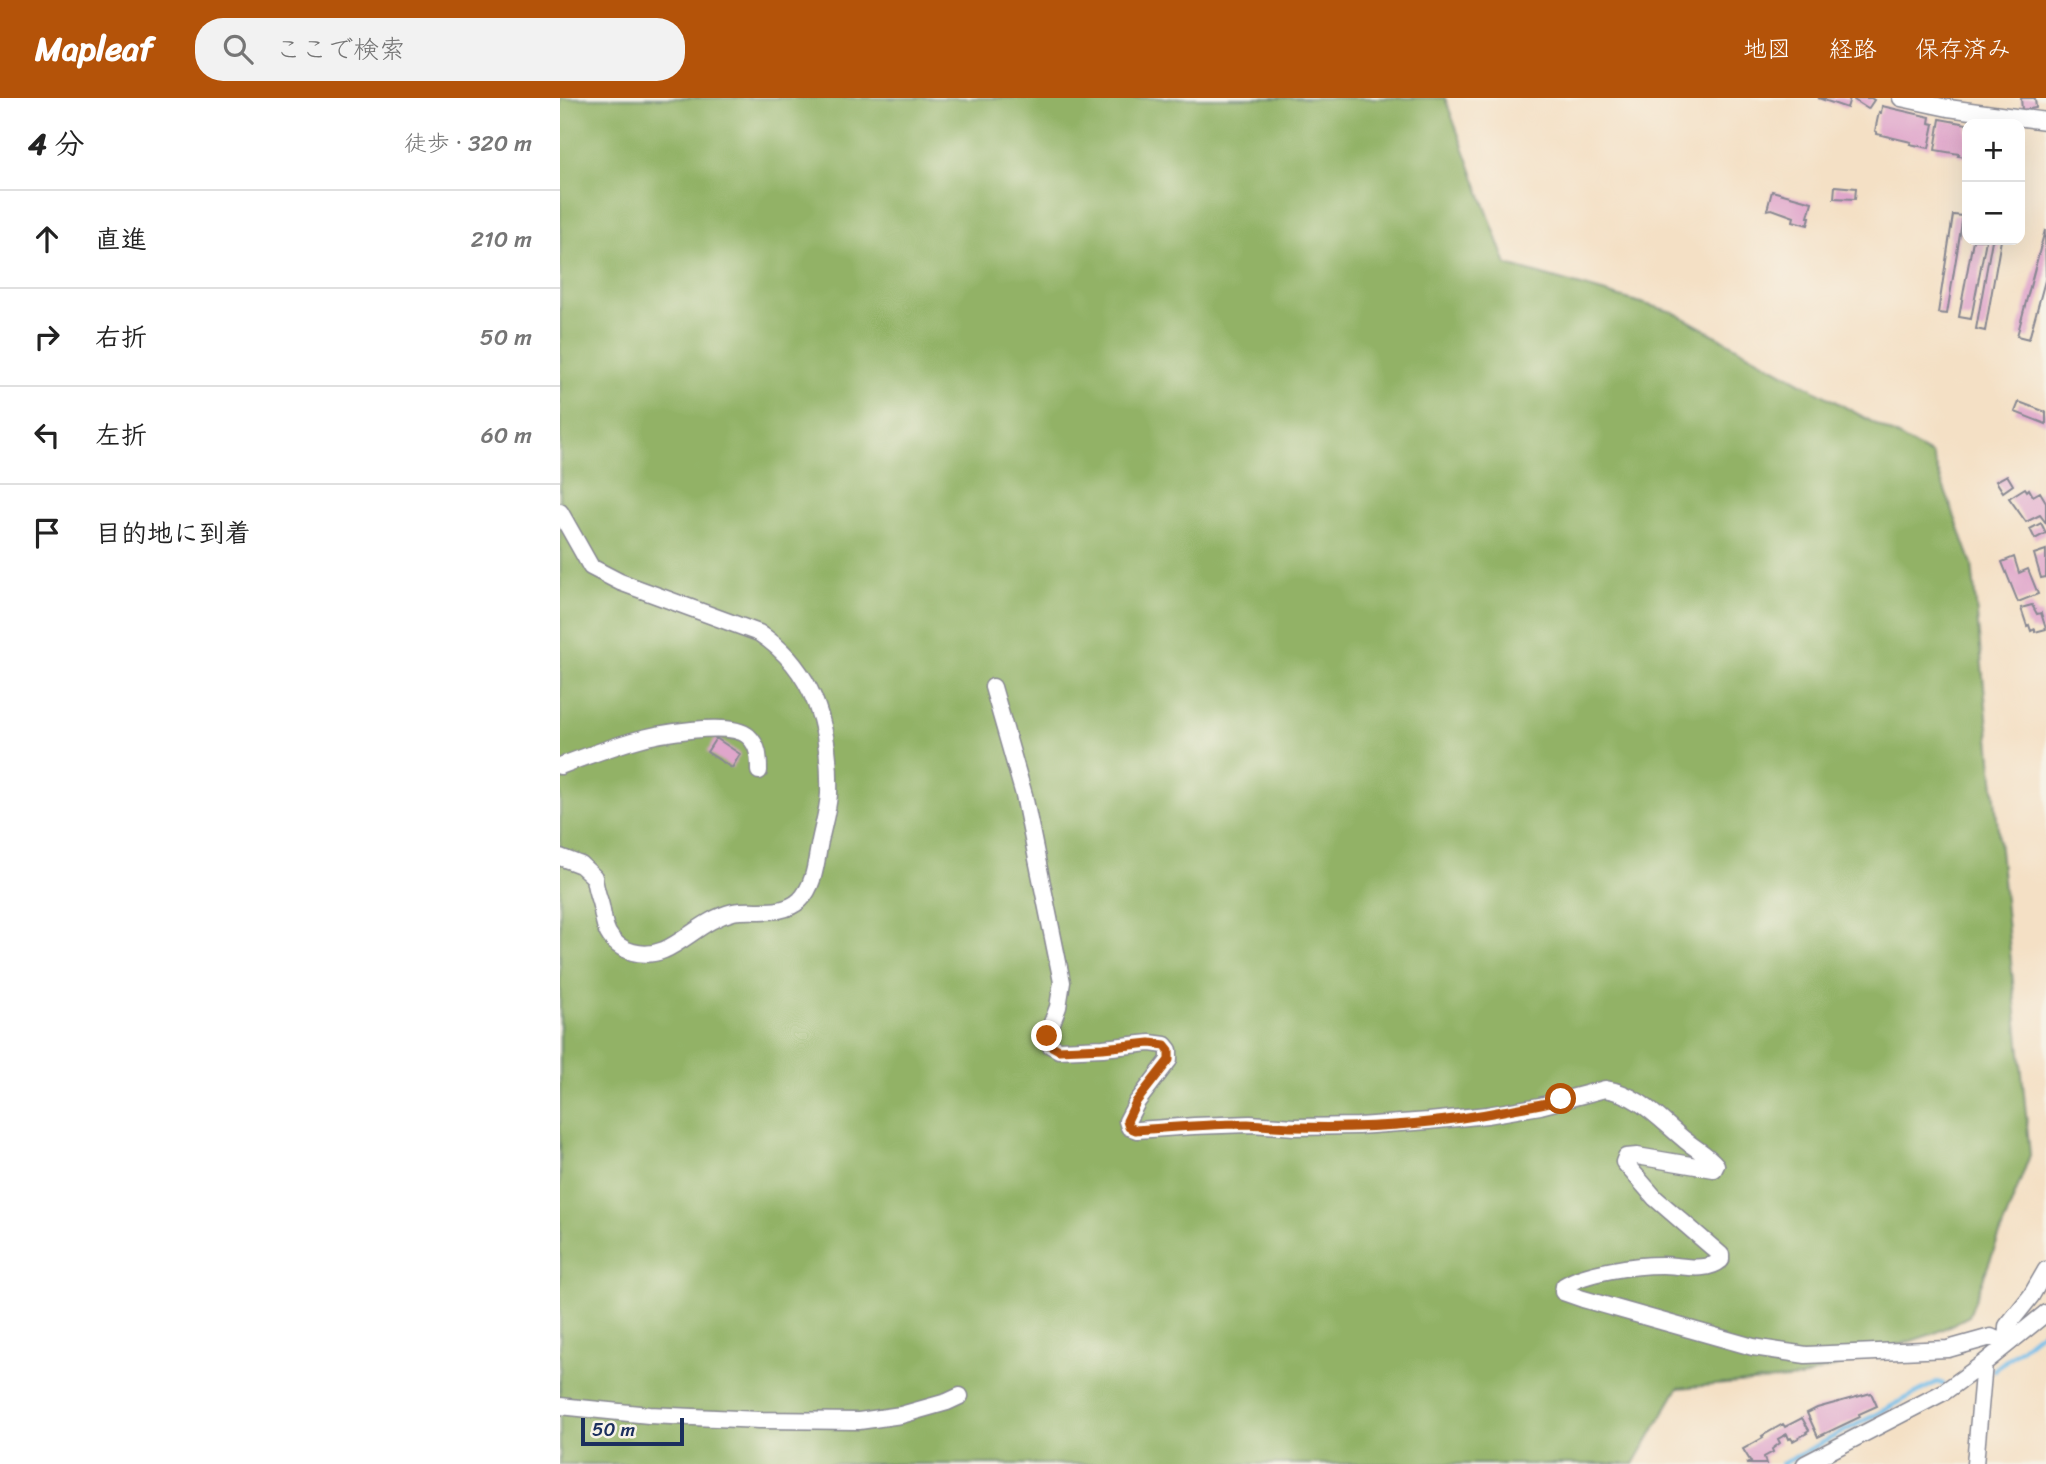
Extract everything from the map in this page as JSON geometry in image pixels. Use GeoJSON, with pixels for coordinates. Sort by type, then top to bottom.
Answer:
{"type":"FeatureCollection","features":[{"type":"Feature","properties":{"kind":"street"},"geometry":{"type":"LineString","coordinates":[[1900,98],[1948,108],[2046,121]]}},
{"type":"Feature","properties":{"kind":"street"},"geometry":{"type":"LineString","coordinates":[[560,512],[591,567],[621,582],[759,633],[774,643],[799,669],[820,710],[827,748],[829,797],[813,877],[800,900],[774,911],[734,912],[724,915],[706,922],[664,949],[646,955],[619,946],[610,935],[595,889],[594,877],[581,865],[560,857]]}},
{"type":"Feature","properties":{"kind":"street"},"geometry":{"type":"LineString","coordinates":[[993,687],[1024,796],[1062,982],[1058,1007],[1047,1036],[1050,1045],[1059,1050],[1150,1043],[1165,1045],[1169,1050],[1169,1060],[1136,1102],[1127,1121],[1129,1127],[1136,1130],[1250,1124],[1295,1127],[1358,1126],[1429,1121],[1487,1115],[1540,1106],[1605,1089],[1615,1090],[1634,1098],[1654,1112],[1716,1165],[1714,1169],[1637,1156],[1626,1157],[1624,1162],[1655,1198],[1721,1255],[1721,1260],[1715,1266],[1660,1265],[1616,1269],[1573,1281],[1564,1286],[1563,1292],[1740,1344],[1806,1355],[1948,1349],[1991,1337],[2006,1344]]}},
{"type":"Feature","properties":{"kind":"street"},"geometry":{"type":"LineString","coordinates":[[560,766],[634,740],[703,728],[736,730],[748,736],[759,751],[759,771]]}},
{"type":"Feature","properties":{"kind":"street"},"geometry":{"type":"LineString","coordinates":[[2006,1344],[2007,1326],[2031,1296],[2046,1270]]}},
{"type":"Feature","properties":{"kind":"street"},"geometry":{"type":"LineString","coordinates":[[1805,1464],[1944,1392],[2046,1313]]}},
{"type":"Feature","properties":{"kind":"street"},"geometry":{"type":"LineString","coordinates":[[1975,1464],[1984,1363]]}},
{"type":"Feature","properties":{"kind":"street"},"geometry":{"type":"LineString","coordinates":[[560,1406],[649,1415],[859,1422],[901,1415],[960,1396]]}},
{"type":"Feature","properties":{"kind":"green space"},"geometry":{"type":"Polygon","coordinates":[[[560,98],[1445,98],[1507,265],[1673,312],[1932,455],[1972,564],[2030,1155],[1969,1316],[1935,1333],[1800,1378],[1678,1388],[1634,1464],[560,1464],[560,98]]]}},
{"type":"Feature","properties":{"kind":"building"},"geometry":{"type":"Polygon","coordinates":[[[1818,98],[1850,98],[1847,108],[1818,98]]]}},
{"type":"Feature","properties":{"kind":"building"},"geometry":{"type":"Polygon","coordinates":[[[2021,98],[2035,98],[2036,108],[2022,110],[2021,98]]]}},
{"type":"Feature","properties":{"kind":"building"},"geometry":{"type":"Polygon","coordinates":[[[1854,100],[1874,100],[1868,109],[1854,100]]]}},
{"type":"Feature","properties":{"kind":"building"},"geometry":{"type":"Polygon","coordinates":[[[1882,106],[1930,117],[1929,123],[1934,124],[1929,148],[1877,134],[1875,131],[1882,106]]]}},
{"type":"Feature","properties":{"kind":"building"},"geometry":{"type":"Polygon","coordinates":[[[1940,119],[1962,123],[1962,156],[1935,150],[1940,119]]]}},
{"type":"Feature","properties":{"kind":"building"},"geometry":{"type":"Polygon","coordinates":[[[1835,186],[1856,188],[1855,199],[1834,198],[1835,186]]]}},
{"type":"Feature","properties":{"kind":"building"},"geometry":{"type":"Polygon","coordinates":[[[1772,191],[1812,202],[1808,225],[1793,221],[1794,217],[1772,209],[1767,210],[1772,191]]]}},
{"type":"Feature","properties":{"kind":"building"},"geometry":{"type":"Polygon","coordinates":[[[1953,215],[1962,216],[1947,314],[1938,313],[1953,215]]]}},
{"type":"Feature","properties":{"kind":"building"},"geometry":{"type":"Polygon","coordinates":[[[2045,230],[2046,277],[2029,339],[2017,336],[2045,230]]]}},
{"type":"Feature","properties":{"kind":"building"},"geometry":{"type":"Polygon","coordinates":[[[1972,245],[1985,245],[1971,319],[1959,317],[1972,245]]]}},
{"type":"Feature","properties":{"kind":"building"},"geometry":{"type":"Polygon","coordinates":[[[1991,245],[2000,245],[1985,331],[1976,329],[1991,245]]]}},
{"type":"Feature","properties":{"kind":"building"},"geometry":{"type":"Polygon","coordinates":[[[2019,402],[2046,412],[2046,424],[2015,412],[2019,402]]]}},
{"type":"Feature","properties":{"kind":"building"},"geometry":{"type":"Polygon","coordinates":[[[2007,475],[2013,485],[2003,492],[1996,481],[2007,475]]]}},
{"type":"Feature","properties":{"kind":"building"},"geometry":{"type":"Polygon","coordinates":[[[2025,488],[2027,491],[2029,489],[2033,496],[2040,492],[2046,502],[2046,523],[2040,515],[2026,522],[2009,498],[2025,488]]]}},
{"type":"Feature","properties":{"kind":"building"},"geometry":{"type":"Polygon","coordinates":[[[2041,523],[2046,533],[2035,539],[2030,529],[2041,523]]]}},
{"type":"Feature","properties":{"kind":"building"},"geometry":{"type":"Polygon","coordinates":[[[2046,550],[2046,577],[2041,578],[2034,554],[2046,550]]]}},
{"type":"Feature","properties":{"kind":"building"},"geometry":{"type":"Polygon","coordinates":[[[2014,557],[2019,573],[2028,569],[2038,594],[2018,602],[2002,562],[2014,557]]]}},
{"type":"Feature","properties":{"kind":"building"},"geometry":{"type":"Polygon","coordinates":[[[2032,605],[2037,614],[2041,613],[2046,629],[2035,632],[2035,629],[2031,631],[2029,625],[2027,626],[2021,608],[2032,605]]]}},
{"type":"Feature","properties":{"kind":"building"},"geometry":{"type":"Polygon","coordinates":[[[716,738],[740,754],[732,768],[707,752],[716,738]]]}},
{"type":"Feature","properties":{"kind":"building"},"geometry":{"type":"Polygon","coordinates":[[[1871,1393],[1877,1406],[1818,1437],[1807,1413],[1871,1393]]]}},
{"type":"Feature","properties":{"kind":"building"},"geometry":{"type":"Polygon","coordinates":[[[1802,1418],[1809,1430],[1807,1433],[1793,1441],[1787,1434],[1778,1439],[1780,1443],[1772,1449],[1773,1452],[1764,1457],[1766,1464],[1746,1464],[1751,1462],[1743,1449],[1783,1424],[1785,1427],[1802,1418]]]}},
{"type":"Feature","properties":{"kind":"waterway"},"geometry":{"type":"LineString","coordinates":[[1994,1370],[2046,1328]]}},
{"type":"Feature","properties":{"kind":"waterway"},"geometry":{"type":"LineString","coordinates":[[1782,1464],[1937,1382],[1943,1384]]}},
{"type":"Feature","properties":{"kind":"route"},"geometry":{"type":"LineString","coordinates":[[1047,1036],[1050,1045],[1059,1050],[1150,1043],[1165,1045],[1169,1050],[1169,1060],[1136,1102],[1127,1121],[1129,1127],[1136,1130],[1250,1124],[1295,1127],[1358,1126],[1429,1121],[1487,1115],[1540,1106],[1561,1099]]}}]}
